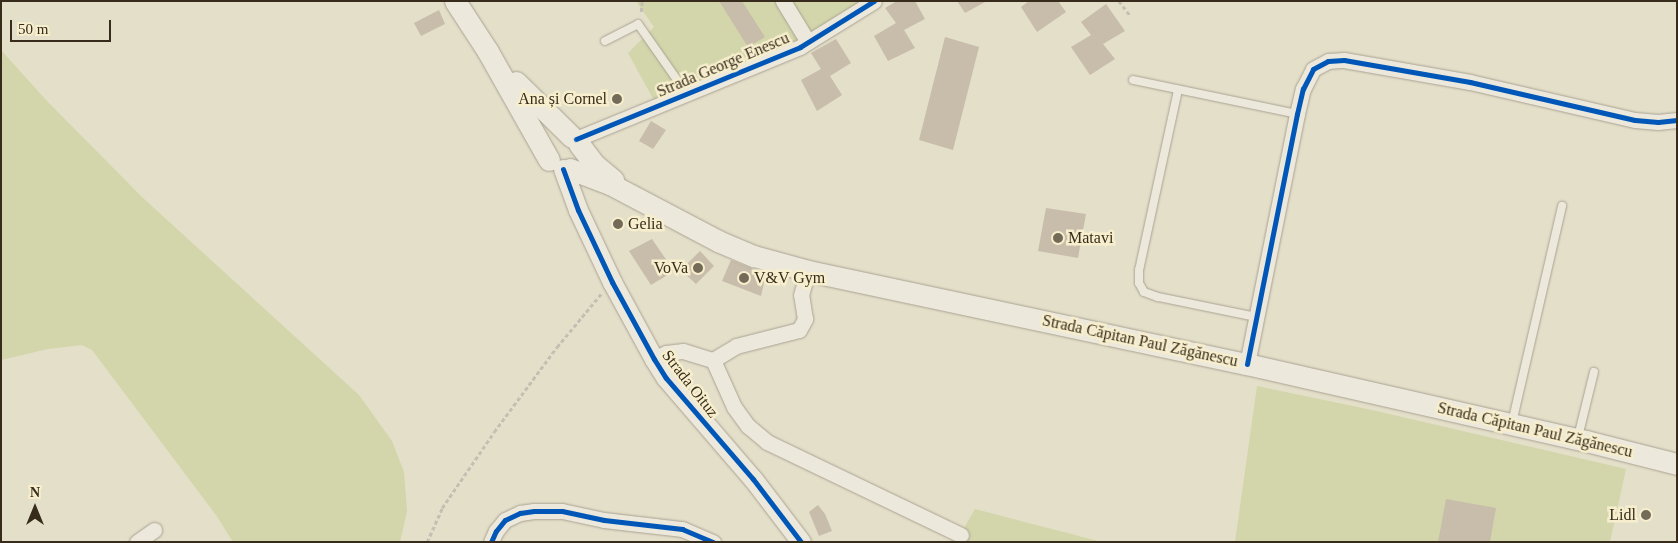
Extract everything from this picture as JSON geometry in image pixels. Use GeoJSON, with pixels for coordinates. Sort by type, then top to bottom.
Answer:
{"type":"FeatureCollection","features":[{"type":"Feature","properties":{"kind":"main road","name":"Strada Căpitan Paul Zăgănescu"},"geometry":{"type":"LineString","coordinates":[[455,1],[561,166],[602,181],[726,245],[808,271],[1246,364],[1578,439],[1677,464]]}},
{"type":"Feature","properties":{"kind":"main road","name":"Strada Căpitan Paul Zăgănescu"},"geometry":{"type":"LineString","coordinates":[[487,50],[535,102],[576,140],[594,164],[641,200]]}},
{"type":"Feature","properties":{"kind":"main road"},"geometry":{"type":"LineString","coordinates":[[562,136],[576,140],[581,158],[561,166],[548,150],[552,140],[562,136]]}},
{"type":"Feature","properties":{"kind":"street"},"geometry":{"type":"LineString","coordinates":[[783,1],[808,42]]}},
{"type":"Feature","properties":{"kind":"street","name":"Strada George Enescu"},"geometry":{"type":"LineString","coordinates":[[576,140],[808,42],[874,1]]}},
{"type":"Feature","properties":{"kind":"street"},"geometry":{"type":"LineString","coordinates":[[1246,364],[1297,114],[1303,89],[1313,69],[1328,61],[1344,60],[1470,82],[1635,120],[1658,122],[1677,120]]}},
{"type":"Feature","properties":{"kind":"street","name":"Strada Oituz"},"geometry":{"type":"LineString","coordinates":[[561,166],[578,210],[612,282],[666,378],[753,479],[801,542]]}},
{"type":"Feature","properties":{"kind":"street"},"geometry":{"type":"LineString","coordinates":[[654,359],[666,353],[683,351],[713,360],[736,346],[799,330],[805,319],[801,295],[808,271]]}},
{"type":"Feature","properties":{"kind":"street"},"geometry":{"type":"LineString","coordinates":[[713,360],[734,407],[748,426],[767,442],[961,535]]}},
{"type":"Feature","properties":{"kind":"street"},"geometry":{"type":"LineString","coordinates":[[491,542],[496,531],[505,520],[520,513],[534,511],[562,512],[604,520],[674,528],[713,542]]}},
{"type":"Feature","properties":{"kind":"street"},"geometry":{"type":"LineString","coordinates":[[136,542],[154,530]]}},
{"type":"Feature","properties":{"kind":"lane"},"geometry":{"type":"LineString","coordinates":[[606,41],[638,24],[687,94]]}},
{"type":"Feature","properties":{"kind":"lane"},"geometry":{"type":"LineString","coordinates":[[1133,80],[1297,114]]}},
{"type":"Feature","properties":{"kind":"lane"},"geometry":{"type":"LineString","coordinates":[[1178,90],[1138,270],[1139,283],[1144,292],[1158,297],[1256,317]]}},
{"type":"Feature","properties":{"kind":"lane"},"geometry":{"type":"LineString","coordinates":[[1512,425],[1562,206]]}},
{"type":"Feature","properties":{"kind":"lane"},"geometry":{"type":"LineString","coordinates":[[1578,439],[1594,372]]}},
{"type":"Feature","properties":{"kind":"path"},"geometry":{"type":"LineString","coordinates":[[641,12],[642,1]]}},
{"type":"Feature","properties":{"kind":"path"},"geometry":{"type":"LineString","coordinates":[[1119,1],[1130,14]]}},
{"type":"Feature","properties":{"kind":"path"},"geometry":{"type":"LineString","coordinates":[[428,542],[442,508],[494,432],[580,317],[612,282]]}},
{"type":"Feature","properties":{"kind":"green space"},"geometry":{"type":"Polygon","coordinates":[[[636,1],[776,1],[800,39],[656,104],[628,53],[654,27],[636,1]]]}},
{"type":"Feature","properties":{"kind":"green space"},"geometry":{"type":"Polygon","coordinates":[[[789,1],[858,1],[859,3],[809,33],[789,1]]]}},
{"type":"Feature","properties":{"kind":"green space"},"geometry":{"type":"Polygon","coordinates":[[[1,50],[46,100],[143,198],[359,395],[392,441],[404,472],[407,511],[400,542],[233,542],[216,515],[92,350],[82,345],[48,349],[1,360],[1,50]]]}},
{"type":"Feature","properties":{"kind":"green space"},"geometry":{"type":"Polygon","coordinates":[[[1257,386],[1372,410],[1626,469],[1610,542],[1235,542],[1257,386]]]}},
{"type":"Feature","properties":{"kind":"green space"},"geometry":{"type":"Polygon","coordinates":[[[975,509],[1102,542],[956,542],[975,509]]]}},
{"type":"Feature","properties":{"kind":"building"},"geometry":{"type":"Polygon","coordinates":[[[719,1],[742,1],[765,37],[748,47],[719,1]]]}},
{"type":"Feature","properties":{"kind":"building"},"geometry":{"type":"Polygon","coordinates":[[[897,1],[915,1],[925,19],[904,30],[915,48],[888,61],[874,36],[896,23],[885,8],[897,1]]]}},
{"type":"Feature","properties":{"kind":"building"},"geometry":{"type":"Polygon","coordinates":[[[957,1],[987,1],[965,13],[957,1]]]}},
{"type":"Feature","properties":{"kind":"building"},"geometry":{"type":"Polygon","coordinates":[[[1029,1],[1058,1],[1066,12],[1037,32],[1021,7],[1029,1]]]}},
{"type":"Feature","properties":{"kind":"building"},"geometry":{"type":"Polygon","coordinates":[[[1106,4],[1125,31],[1103,44],[1115,59],[1090,75],[1071,47],[1091,35],[1081,22],[1106,4]]]}},
{"type":"Feature","properties":{"kind":"building"},"geometry":{"type":"Polygon","coordinates":[[[439,10],[445,24],[421,36],[414,23],[439,10]]]}},
{"type":"Feature","properties":{"kind":"building"},"geometry":{"type":"Polygon","coordinates":[[[945,37],[979,47],[953,150],[919,140],[945,37]]]}},
{"type":"Feature","properties":{"kind":"building"},"geometry":{"type":"Polygon","coordinates":[[[836,39],[851,63],[830,76],[842,95],[817,111],[801,80],[821,69],[811,53],[836,39]]]}},
{"type":"Feature","properties":{"kind":"building"},"geometry":{"type":"Polygon","coordinates":[[[651,121],[666,130],[653,149],[639,141],[651,121]]]}},
{"type":"Feature","properties":{"kind":"building"},"geometry":{"type":"Polygon","coordinates":[[[1046,208],[1086,214],[1078,258],[1038,251],[1046,208]]]}},
{"type":"Feature","properties":{"kind":"building"},"geometry":{"type":"Polygon","coordinates":[[[652,239],[674,271],[651,285],[629,251],[652,239]]]}},
{"type":"Feature","properties":{"kind":"building","name":"VoVa"},"geometry":{"type":"Polygon","coordinates":[[[700,251],[714,266],[696,284],[681,270],[700,251]]]}},
{"type":"Feature","properties":{"kind":"building","name":"V&V Gym"},"geometry":{"type":"Polygon","coordinates":[[[731,260],[766,274],[761,296],[722,281],[731,260]]]}},
{"type":"Feature","properties":{"kind":"building"},"geometry":{"type":"Polygon","coordinates":[[[1446,499],[1496,508],[1490,542],[1438,542],[1446,499]]]}},
{"type":"Feature","properties":{"kind":"building"},"geometry":{"type":"Polygon","coordinates":[[[818,505],[825,514],[832,531],[819,536],[809,512],[818,505]]]}},
{"type":"Feature","properties":{"kind":"cycle path"},"geometry":{"type":"LineString","coordinates":[[576,139],[800,47],[874,1]]}},
{"type":"Feature","properties":{"kind":"cycle path"},"geometry":{"type":"LineString","coordinates":[[1247,364],[1297,114],[1303,89],[1313,69],[1328,61],[1344,60],[1470,82],[1635,120],[1658,122],[1677,120]]}},
{"type":"Feature","properties":{"kind":"cycle path"},"geometry":{"type":"LineString","coordinates":[[563,169],[578,210],[612,282],[666,378],[753,479],[801,542]]}},
{"type":"Feature","properties":{"kind":"cycle path"},"geometry":{"type":"LineString","coordinates":[[491,542],[496,531],[505,520],[520,513],[534,511],[562,511],[604,520],[682,529],[713,542]]}},
{"type":"Feature","properties":{"kind":"place","name":"Ana și Cornel"},"geometry":{"type":"Point","coordinates":[617,99]}},
{"type":"Feature","properties":{"kind":"place","name":"Gelia"},"geometry":{"type":"Point","coordinates":[618,224]}},
{"type":"Feature","properties":{"kind":"place","name":"Matavi"},"geometry":{"type":"Point","coordinates":[1058,238]}},
{"type":"Feature","properties":{"kind":"place","name":"VoVa"},"geometry":{"type":"Point","coordinates":[698,268]}},
{"type":"Feature","properties":{"kind":"place","name":"V&V Gym"},"geometry":{"type":"Point","coordinates":[744,278]}},
{"type":"Feature","properties":{"kind":"place","name":"Lidl"},"geometry":{"type":"Point","coordinates":[1646,515]}}]}
